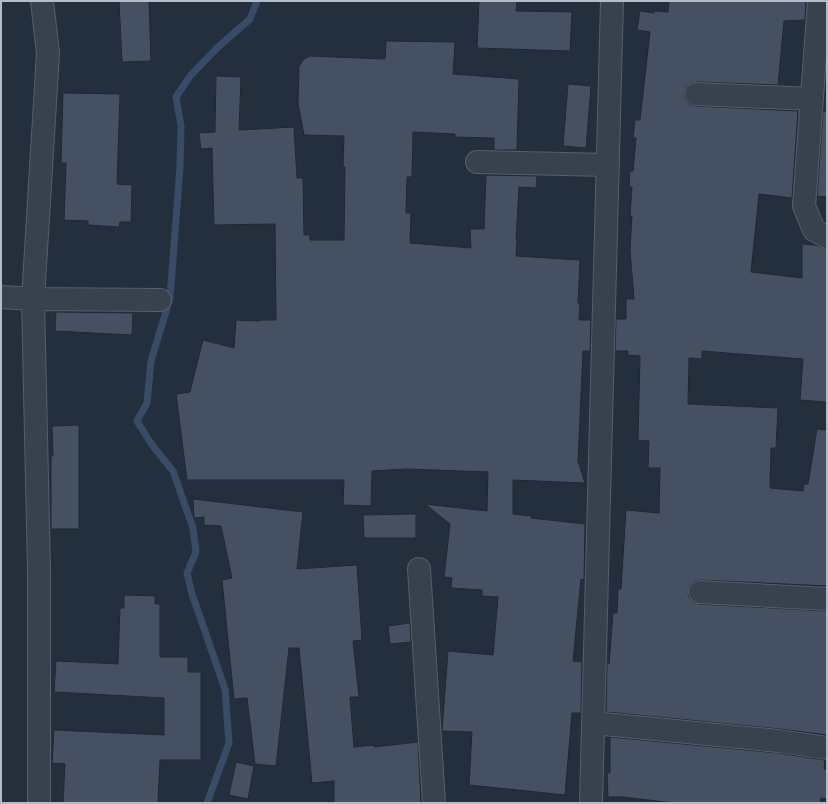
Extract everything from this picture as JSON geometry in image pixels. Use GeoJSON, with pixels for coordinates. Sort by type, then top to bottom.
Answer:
{"type":"FeatureCollection","features":[{"type":"Feature","properties":{"kind":"street"},"geometry":{"type":"LineString","coordinates":[[39,803],[39,572],[33,299],[48,53],[42,1]]}},
{"type":"Feature","properties":{"kind":"street"},"geometry":{"type":"LineString","coordinates":[[591,803],[612,1]]}},
{"type":"Feature","properties":{"kind":"street"},"geometry":{"type":"LineString","coordinates":[[819,1],[804,206],[814,230],[827,237]]}},
{"type":"Feature","properties":{"kind":"street"},"geometry":{"type":"LineString","coordinates":[[696,94],[812,99]]}},
{"type":"Feature","properties":{"kind":"street"},"geometry":{"type":"LineString","coordinates":[[477,162],[608,165]]}},
{"type":"Feature","properties":{"kind":"street"},"geometry":{"type":"LineString","coordinates":[[1,297],[33,299],[160,300]]}},
{"type":"Feature","properties":{"kind":"street"},"geometry":{"type":"LineString","coordinates":[[419,569],[434,803]]}},
{"type":"Feature","properties":{"kind":"street"},"geometry":{"type":"LineString","coordinates":[[700,592],[827,599]]}},
{"type":"Feature","properties":{"kind":"street"},"geometry":{"type":"LineString","coordinates":[[593,723],[779,741],[827,748]]}},
{"type":"Feature","properties":{"kind":"building"},"geometry":{"type":"Polygon","coordinates":[[[119,1],[149,1],[151,61],[122,62],[119,1]]]}},
{"type":"Feature","properties":{"kind":"building"},"geometry":{"type":"Polygon","coordinates":[[[479,1],[517,1],[516,11],[572,12],[570,51],[477,48],[479,1]]]}},
{"type":"Feature","properties":{"kind":"building"},"geometry":{"type":"Polygon","coordinates":[[[669,1],[806,1],[805,20],[784,21],[778,85],[697,82],[691,83],[686,87],[684,94],[685,99],[689,104],[695,106],[798,111],[792,198],[759,194],[751,272],[802,278],[802,244],[815,245],[827,249],[827,402],[800,400],[803,359],[702,351],[702,359],[689,358],[688,404],[778,408],[776,448],[771,448],[770,488],[803,491],[804,484],[808,484],[817,429],[827,430],[827,586],[701,580],[695,581],[690,585],[688,592],[689,597],[693,602],[699,604],[827,611],[827,735],[606,712],[607,664],[609,664],[613,613],[617,613],[618,589],[621,589],[626,510],[659,513],[660,468],[648,468],[649,441],[638,440],[640,356],[628,355],[628,351],[615,351],[616,319],[626,319],[626,299],[634,299],[630,250],[632,187],[629,187],[630,171],[633,171],[636,138],[633,138],[635,120],[640,120],[650,32],[637,30],[640,11],[654,13],[654,11],[668,12],[669,1]]]}},
{"type":"Feature","properties":{"kind":"building"},"geometry":{"type":"Polygon","coordinates":[[[386,41],[455,42],[453,74],[519,79],[517,150],[494,150],[494,138],[455,137],[455,134],[413,132],[412,177],[407,177],[406,213],[411,213],[410,243],[471,248],[470,229],[484,229],[486,175],[537,176],[536,188],[519,187],[516,256],[580,260],[578,303],[580,303],[579,320],[591,320],[590,351],[583,351],[578,461],[585,483],[513,480],[513,514],[531,516],[531,518],[585,524],[584,580],[581,579],[573,661],[582,662],[581,713],[572,713],[565,795],[469,785],[472,732],[442,731],[448,651],[493,655],[498,597],[482,596],[482,590],[451,588],[452,578],[444,577],[450,524],[425,504],[487,511],[488,472],[407,469],[372,471],[371,506],[343,505],[344,480],[187,480],[176,394],[190,392],[203,340],[234,348],[236,320],[276,320],[275,224],[214,225],[212,148],[201,149],[199,133],[215,132],[216,76],[241,77],[239,130],[294,127],[297,178],[303,178],[304,235],[310,235],[310,240],[344,240],[344,136],[304,135],[298,103],[299,66],[304,59],[310,56],[385,59],[386,41]]]}},
{"type":"Feature","properties":{"kind":"building"},"geometry":{"type":"Polygon","coordinates":[[[568,84],[591,86],[586,148],[563,146],[568,84]]]}},
{"type":"Feature","properties":{"kind":"building"},"geometry":{"type":"Polygon","coordinates":[[[63,93],[120,94],[117,184],[132,185],[131,222],[120,222],[119,227],[88,225],[88,221],[64,220],[66,163],[61,163],[63,93]]]}},
{"type":"Feature","properties":{"kind":"building"},"geometry":{"type":"Polygon","coordinates":[[[823,111],[827,111],[827,197],[817,196],[823,111]]]}},
{"type":"Feature","properties":{"kind":"building"},"geometry":{"type":"Polygon","coordinates":[[[56,312],[133,313],[132,335],[55,331],[56,312]]]}},
{"type":"Feature","properties":{"kind":"building"},"geometry":{"type":"Polygon","coordinates":[[[79,425],[79,529],[51,529],[51,456],[53,456],[52,426],[79,425]]]}},
{"type":"Feature","properties":{"kind":"building"},"geometry":{"type":"Polygon","coordinates":[[[193,499],[303,512],[297,569],[357,565],[362,640],[353,641],[359,697],[350,697],[354,747],[374,745],[374,747],[418,742],[421,803],[334,803],[334,781],[312,783],[299,648],[289,648],[276,766],[255,764],[247,698],[234,699],[222,580],[232,578],[221,526],[204,525],[204,517],[194,518],[193,499]]]}},
{"type":"Feature","properties":{"kind":"building"},"geometry":{"type":"Polygon","coordinates":[[[416,514],[416,538],[364,538],[363,515],[416,514]]]}},
{"type":"Feature","properties":{"kind":"building"},"geometry":{"type":"Polygon","coordinates":[[[124,595],[155,596],[155,604],[160,604],[160,657],[188,657],[188,672],[201,672],[201,760],[160,760],[158,803],[63,803],[65,764],[52,763],[54,730],[164,735],[164,698],[54,692],[56,661],[118,664],[120,608],[124,608],[124,595]]]}},
{"type":"Feature","properties":{"kind":"building"},"geometry":{"type":"Polygon","coordinates":[[[410,623],[411,642],[390,644],[388,626],[410,623]]]}},
{"type":"Feature","properties":{"kind":"building"},"geometry":{"type":"Polygon","coordinates":[[[610,737],[778,753],[825,760],[824,769],[827,769],[827,799],[821,798],[820,803],[674,803],[623,797],[608,797],[607,773],[610,773],[610,737]]]}},
{"type":"Feature","properties":{"kind":"building"},"geometry":{"type":"Polygon","coordinates":[[[236,762],[254,766],[248,799],[229,795],[236,762]]]}},
{"type":"Feature","properties":{"kind":"waterway"},"geometry":{"type":"LineString","coordinates":[[207,803],[229,743],[225,689],[192,594],[187,573],[196,552],[193,528],[173,471],[152,445],[137,421],[147,403],[151,361],[170,298],[180,167],[181,126],[176,97],[190,76],[218,47],[250,19],[257,1]]}}]}
